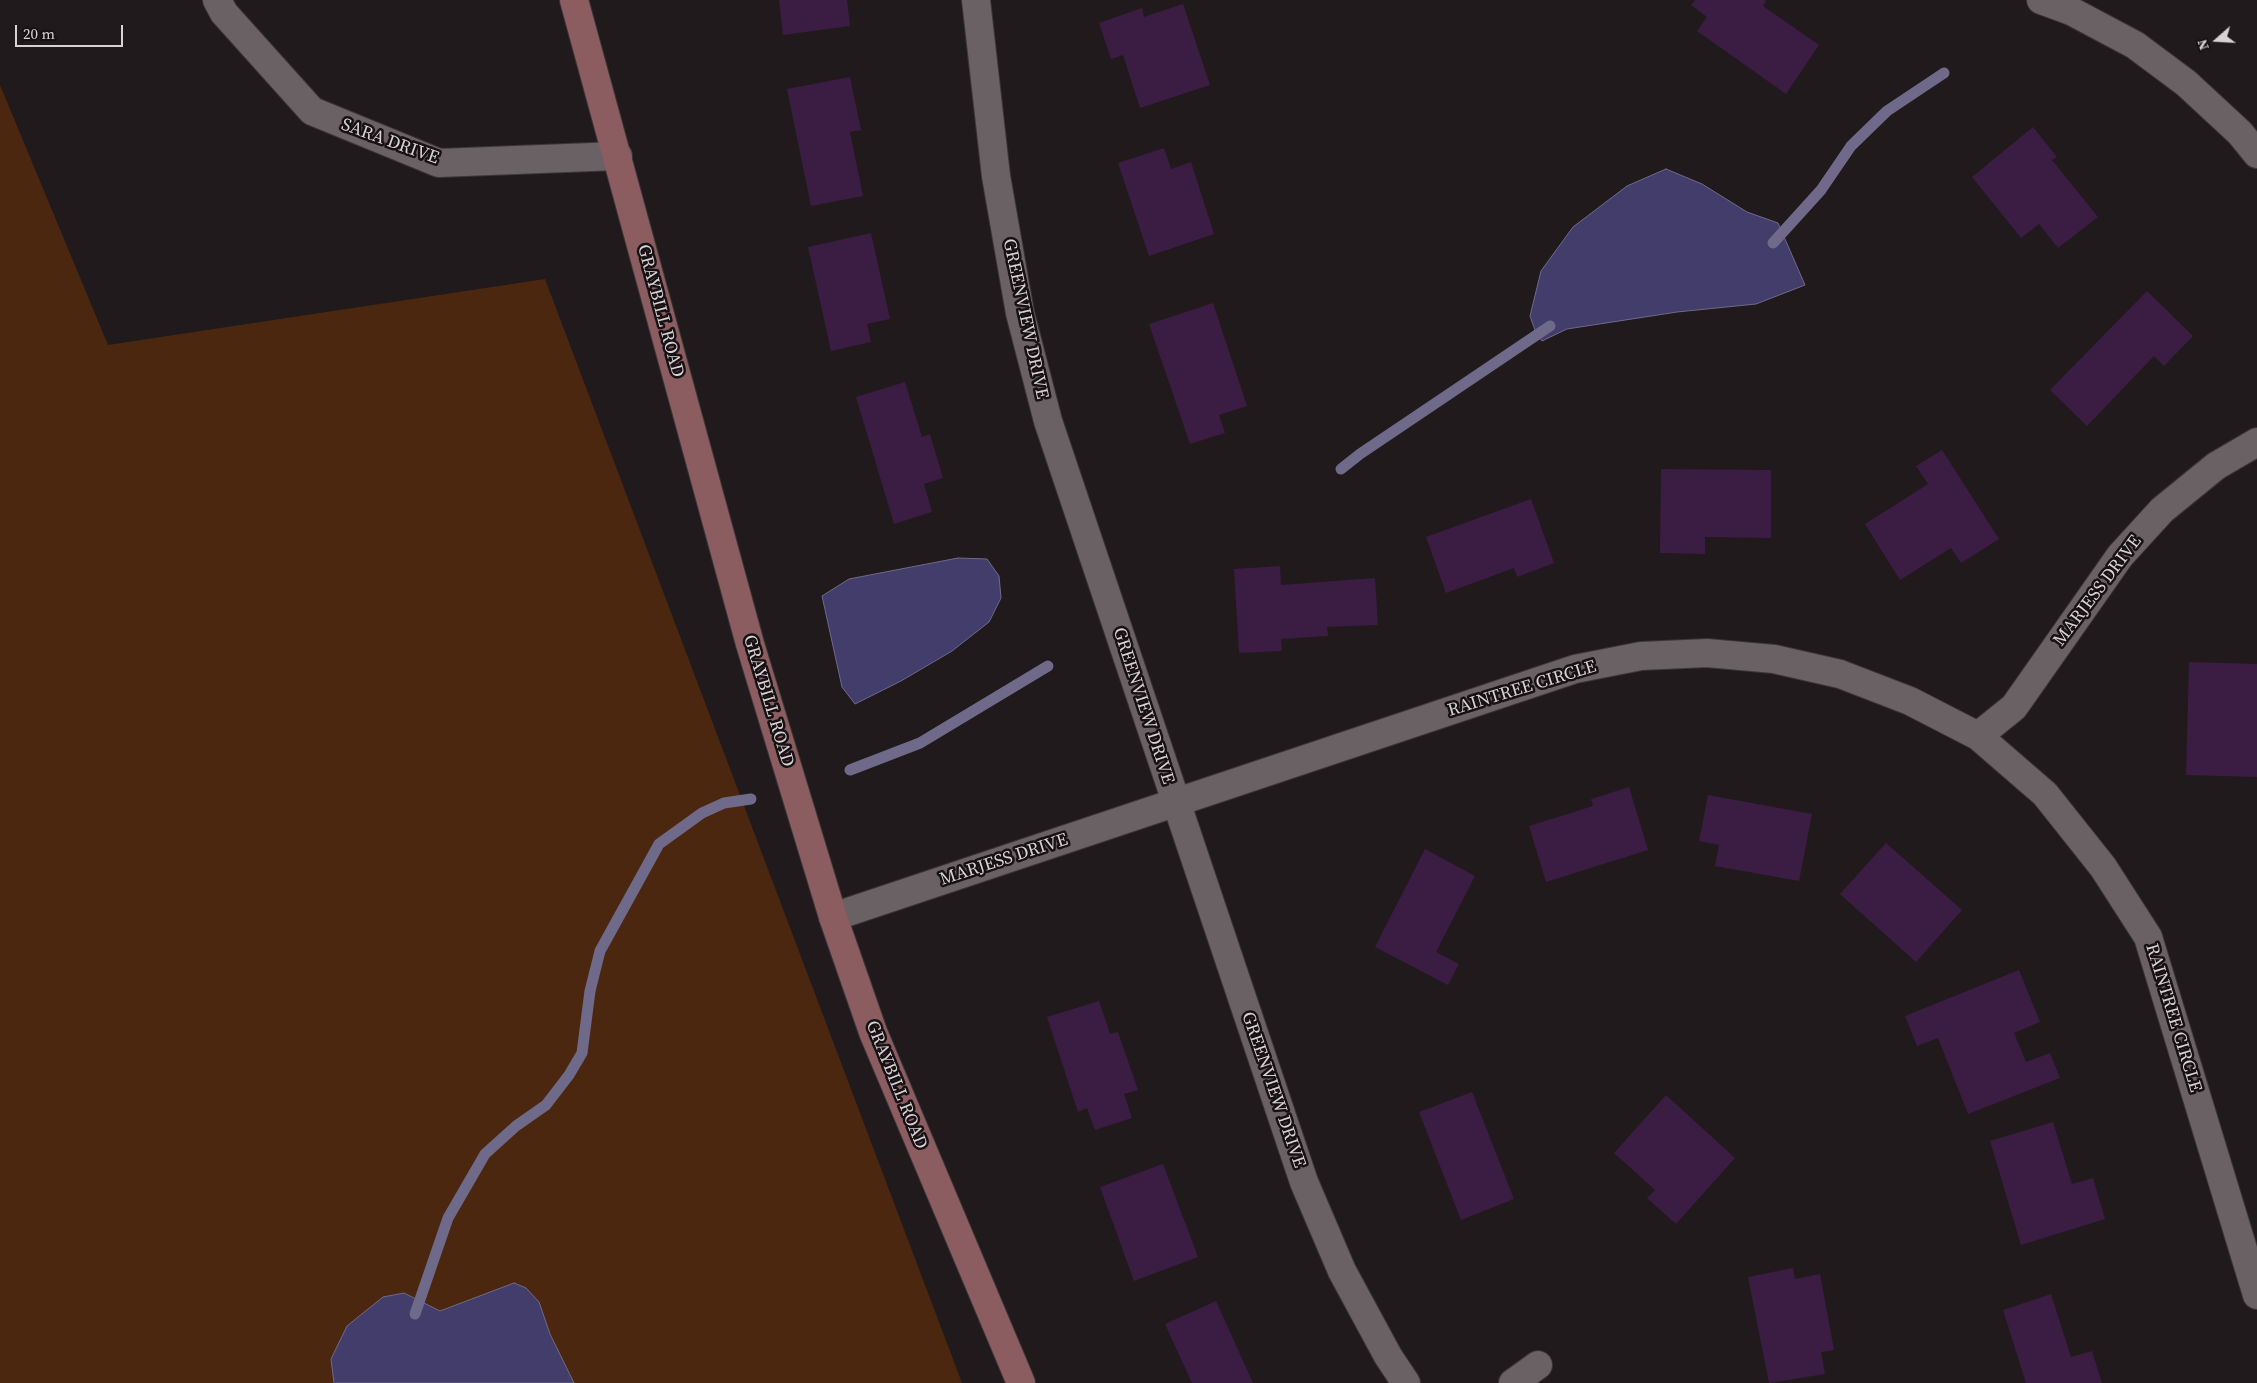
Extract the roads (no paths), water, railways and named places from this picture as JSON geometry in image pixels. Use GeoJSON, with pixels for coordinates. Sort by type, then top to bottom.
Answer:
{"type":"FeatureCollection","features":[{"type":"Feature","properties":{"kind":"street","name":"SARA DRIVE"},"geometry":{"type":"LineString","coordinates":[[217,0],[224,13],[312,111],[439,163],[618,156]]}},
{"type":"Feature","properties":{"kind":"street","name":"GRAYBILL ROAD"},"geometry":{"type":"LineString","coordinates":[[574,0],[750,644],[833,917],[873,1032],[1021,1383]]}},
{"type":"Feature","properties":{"kind":"street","name":"GREENVIEW DRIVE"},"geometry":{"type":"LineString","coordinates":[[976,0],[996,176],[1020,313],[1048,421],[1304,1182],[1342,1271],[1388,1356],[1406,1383]]}},
{"type":"Feature","properties":{"kind":"street"},"geometry":{"type":"LineString","coordinates":[[2041,0],[2071,11],[2135,46],[2186,83],[2240,133],[2257,154]]}},
{"type":"Feature","properties":{"kind":"street","name":"MARJESS DRIVE"},"geometry":{"type":"LineString","coordinates":[[1978,736],[2014,708],[2120,556],[2162,510],[2216,466],[2257,442]]}},
{"type":"Feature","properties":{"kind":"street","name":"RAINTREE CIRCLE"},"geometry":{"type":"LineString","coordinates":[[1175,803],[1575,669],[1641,656],[1707,653],[1774,659],[1840,674],[1910,702],[1978,736],[2044,794],[2103,867],[2148,937],[2257,1295]]}},
{"type":"Feature","properties":{"kind":"street","name":"MARJESS DRIVE"},"geometry":{"type":"LineString","coordinates":[[833,917],[1175,803]]}},
{"type":"Feature","properties":{"kind":"street"},"geometry":{"type":"LineString","coordinates":[[1514,1383],[1538,1365]]}},
{"type":"Feature","properties":{"kind":"waterway"},"geometry":{"type":"LineString","coordinates":[[1773,243],[1821,190],[1851,146],[1887,111],[1944,73]]}},
{"type":"Feature","properties":{"kind":"waterway"},"geometry":{"type":"LineString","coordinates":[[1341,469],[1360,454],[1550,326]]}},
{"type":"Feature","properties":{"kind":"waterway"},"geometry":{"type":"LineString","coordinates":[[850,770],[920,743],[1048,666]]}},
{"type":"Feature","properties":{"kind":"waterway"},"geometry":{"type":"LineString","coordinates":[[415,1314],[448,1218],[485,1154],[516,1126],[546,1105],[569,1075],[582,1053],[590,991],[600,951],[659,844],[702,813],[724,803],[751,799]]}}]}
